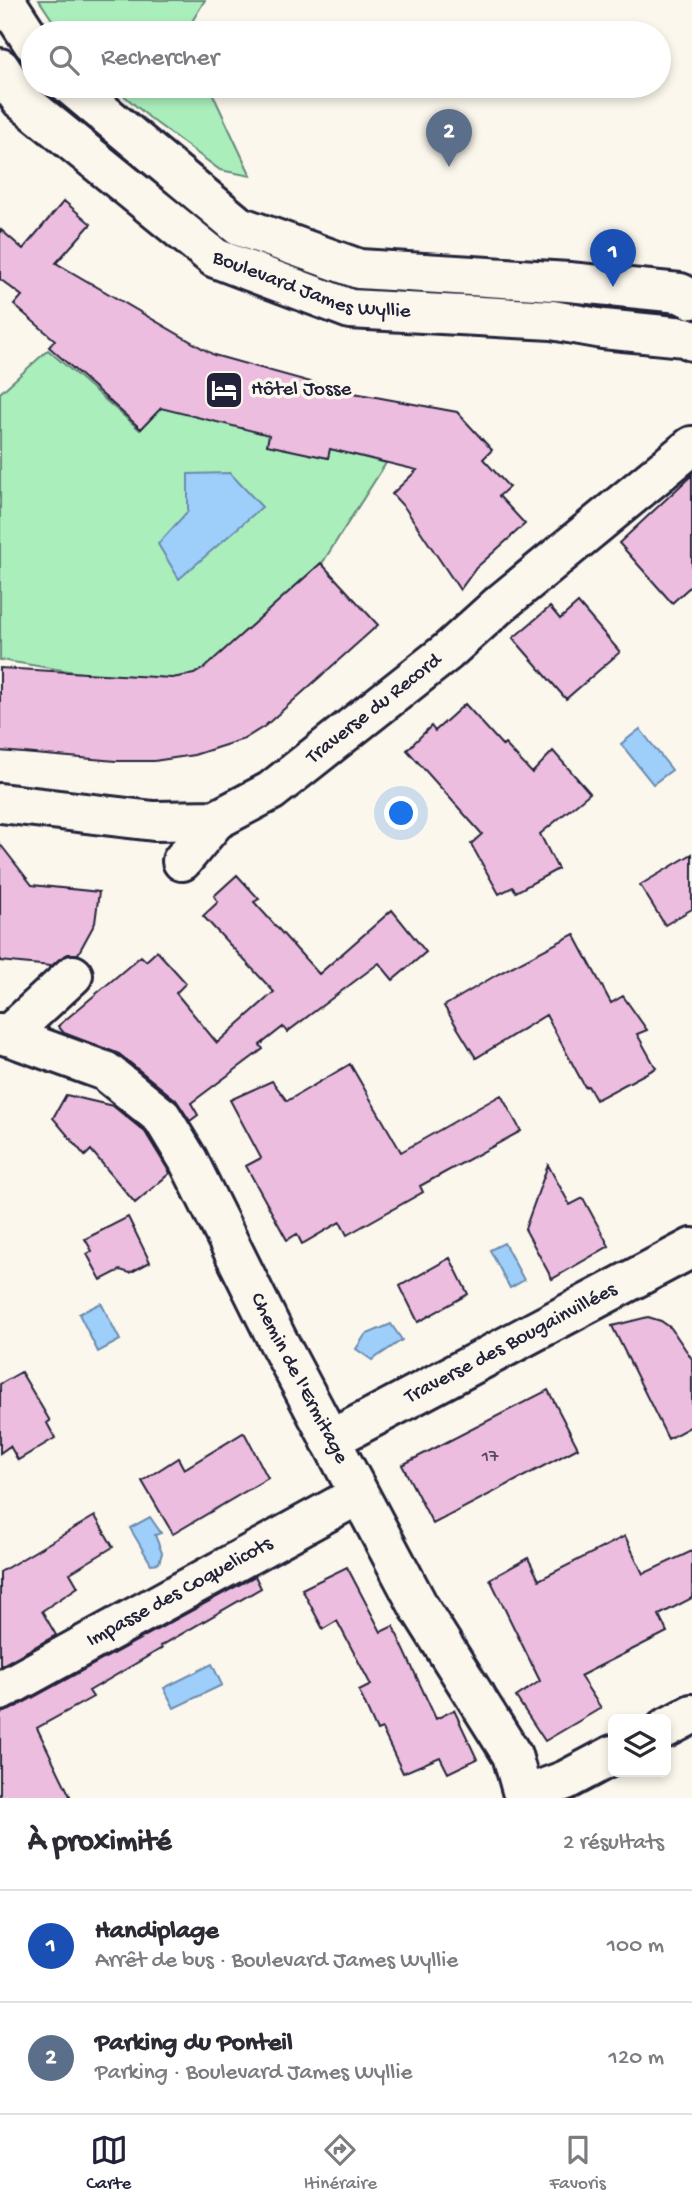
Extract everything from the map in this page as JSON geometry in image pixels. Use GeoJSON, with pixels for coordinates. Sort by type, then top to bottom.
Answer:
{"type":"FeatureCollection","features":[{"type":"Feature","properties":{"kind":"street"},"geometry":{"type":"LineString","coordinates":[[5,0],[21,25]]}},
{"type":"Feature","properties":{"kind":"street","name":"Boulevard James Wyllie"},"geometry":{"type":"LineString","coordinates":[[0,68],[21,100],[215,258],[350,309],[552,320],[603,329],[685,337],[692,341]]}},
{"type":"Feature","properties":{"kind":"street","name":"Boulevard James Wyllie"},"geometry":{"type":"LineString","coordinates":[[85,98],[239,226],[359,269],[569,282],[680,293],[692,299]]}},
{"type":"Feature","properties":{"kind":"street"},"geometry":{"type":"LineString","coordinates":[[105,168],[131,136]]}},
{"type":"Feature","properties":{"kind":"street"},"geometry":{"type":"LineString","coordinates":[[276,280],[296,247]]}},
{"type":"Feature","properties":{"kind":"street"},"geometry":{"type":"LineString","coordinates":[[552,320],[569,282]]}},
{"type":"Feature","properties":{"kind":"street","name":"Traverse du Record"},"geometry":{"type":"LineString","coordinates":[[0,803],[154,821],[216,820],[271,791],[447,652],[500,604],[692,446]]}},
{"type":"Feature","properties":{"kind":"street"},"geometry":{"type":"LineString","coordinates":[[183,860],[216,820]]}},
{"type":"Feature","properties":{"kind":"street"},"geometry":{"type":"LineString","coordinates":[[3,1035],[73,975]]}},
{"type":"Feature","properties":{"kind":"street","name":"Chemin de l'Ermitage"},"geometry":{"type":"LineString","coordinates":[[3,1035],[105,1071],[162,1117],[188,1160],[358,1495],[419,1607],[512,1755],[524,1797]]}},
{"type":"Feature","properties":{"kind":"street","name":"Traverse des Bougainvillées"},"geometry":{"type":"LineString","coordinates":[[330,1440],[692,1248]]}},
{"type":"Feature","properties":{"kind":"street","name":"Impasse des Coquelicots"},"geometry":{"type":"LineString","coordinates":[[0,1691],[358,1495]]}},
{"type":"Feature","properties":{"kind":"street"},"geometry":{"type":"LineString","coordinates":[[671,1725],[692,1714]]}},
{"type":"Feature","properties":{"kind":"street"},"geometry":{"type":"LineString","coordinates":[[524,1797],[566,1780],[608,1758]]}},
{"type":"Feature","properties":{"kind":"green space"},"geometry":{"type":"Polygon","coordinates":[[[39,0],[205,0],[192,21],[53,21],[39,0]]]}},
{"type":"Feature","properties":{"kind":"green space"},"geometry":{"type":"Polygon","coordinates":[[[127,98],[215,98],[251,176],[220,170],[127,98]]]}},
{"type":"Feature","properties":{"kind":"green space"},"geometry":{"type":"Polygon","coordinates":[[[48,350],[140,430],[162,405],[386,463],[321,565],[194,678],[112,678],[0,660],[0,393],[48,350]]]}},
{"type":"Feature","properties":{"kind":"water"},"geometry":{"type":"Polygon","coordinates":[[[230,473],[262,507],[179,579],[158,544],[188,511],[188,474],[230,473]]]}},
{"type":"Feature","properties":{"kind":"water"},"geometry":{"type":"Polygon","coordinates":[[[640,729],[672,770],[653,784],[621,744],[640,729]]]}},
{"type":"Feature","properties":{"kind":"water"},"geometry":{"type":"Polygon","coordinates":[[[504,1243],[524,1280],[510,1288],[490,1250],[504,1243]]]}},
{"type":"Feature","properties":{"kind":"water"},"geometry":{"type":"Polygon","coordinates":[[[101,1303],[120,1340],[98,1352],[79,1314],[101,1303]]]}},
{"type":"Feature","properties":{"kind":"water"},"geometry":{"type":"Polygon","coordinates":[[[391,1324],[402,1340],[372,1360],[356,1349],[365,1335],[391,1324]]]}},
{"type":"Feature","properties":{"kind":"water"},"geometry":{"type":"Polygon","coordinates":[[[150,1517],[161,1533],[155,1535],[162,1553],[159,1563],[151,1564],[130,1528],[150,1517]]]}},
{"type":"Feature","properties":{"kind":"water"},"geometry":{"type":"Polygon","coordinates":[[[212,1664],[222,1685],[174,1708],[164,1688],[212,1664]]]}},
{"type":"Feature","properties":{"kind":"building"},"geometry":{"type":"Polygon","coordinates":[[[64,201],[91,224],[56,263],[214,355],[343,391],[457,412],[492,450],[483,459],[509,487],[499,496],[525,524],[476,568],[460,590],[405,508],[392,494],[417,470],[330,449],[328,458],[267,445],[269,435],[161,408],[141,429],[49,347],[55,340],[14,305],[22,296],[0,279],[0,229],[23,249],[64,201]]]}},
{"type":"Feature","properties":{"kind":"building"},"geometry":{"type":"Polygon","coordinates":[[[692,475],[692,585],[672,603],[619,543],[692,475]]]}},
{"type":"Feature","properties":{"kind":"building"},"geometry":{"type":"Polygon","coordinates":[[[321,563],[378,625],[265,726],[244,739],[194,755],[154,761],[116,761],[0,751],[0,668],[172,678],[194,674],[321,563]]]}},
{"type":"Feature","properties":{"kind":"building"},"geometry":{"type":"Polygon","coordinates":[[[578,603],[620,652],[566,699],[513,638],[550,607],[560,619],[578,603]]]}},
{"type":"Feature","properties":{"kind":"building"},"geometry":{"type":"Polygon","coordinates":[[[465,704],[532,773],[553,751],[590,793],[540,834],[558,869],[516,892],[513,887],[499,894],[471,844],[482,834],[407,750],[431,726],[435,731],[465,704]]]}},
{"type":"Feature","properties":{"kind":"building"},"geometry":{"type":"Polygon","coordinates":[[[0,844],[32,885],[99,892],[95,923],[78,954],[68,954],[51,966],[0,961],[0,844]]]}},
{"type":"Feature","properties":{"kind":"building"},"geometry":{"type":"Polygon","coordinates":[[[692,854],[692,909],[665,925],[640,885],[692,854]]]}},
{"type":"Feature","properties":{"kind":"building"},"geometry":{"type":"Polygon","coordinates":[[[237,875],[259,899],[254,902],[319,974],[392,910],[426,952],[393,980],[379,963],[287,1032],[283,1027],[260,1045],[263,1049],[191,1103],[198,1115],[190,1121],[176,1100],[119,1054],[64,1033],[58,1026],[141,956],[146,961],[157,951],[186,983],[176,993],[217,1043],[274,992],[203,916],[218,902],[214,896],[237,875]]]}},
{"type":"Feature","properties":{"kind":"building"},"geometry":{"type":"Polygon","coordinates":[[[574,934],[611,1003],[623,996],[647,1030],[637,1034],[656,1068],[596,1100],[588,1086],[585,1087],[546,1015],[476,1058],[444,1006],[574,934]]]}},
{"type":"Feature","properties":{"kind":"building"},"geometry":{"type":"Polygon","coordinates":[[[350,1064],[401,1152],[501,1095],[521,1131],[420,1186],[423,1192],[347,1235],[340,1222],[302,1244],[297,1234],[287,1240],[246,1166],[261,1158],[230,1100],[272,1081],[287,1101],[350,1064]]]}},
{"type":"Feature","properties":{"kind":"building"},"geometry":{"type":"Polygon","coordinates":[[[66,1095],[113,1106],[145,1132],[170,1173],[135,1203],[91,1150],[85,1156],[53,1118],[66,1095]]]}},
{"type":"Feature","properties":{"kind":"building"},"geometry":{"type":"Polygon","coordinates":[[[548,1165],[570,1205],[583,1198],[609,1246],[552,1279],[525,1229],[548,1165]]]}},
{"type":"Feature","properties":{"kind":"building"},"geometry":{"type":"Polygon","coordinates":[[[128,1217],[150,1262],[130,1273],[120,1270],[101,1280],[87,1254],[92,1251],[85,1239],[128,1217]]]}},
{"type":"Feature","properties":{"kind":"building"},"geometry":{"type":"Polygon","coordinates":[[[450,1258],[468,1294],[418,1322],[400,1286],[450,1258]]]}},
{"type":"Feature","properties":{"kind":"building"},"geometry":{"type":"Polygon","coordinates":[[[648,1317],[671,1328],[692,1359],[692,1426],[668,1439],[612,1326],[648,1317]]]}},
{"type":"Feature","properties":{"kind":"building"},"geometry":{"type":"Polygon","coordinates":[[[21,1372],[50,1421],[47,1423],[55,1438],[18,1460],[10,1446],[0,1453],[0,1384],[21,1372]]]}},
{"type":"Feature","properties":{"kind":"building"},"geometry":{"type":"Polygon","coordinates":[[[548,1390],[578,1448],[433,1524],[402,1465],[548,1390]]]}},
{"type":"Feature","properties":{"kind":"building"},"geometry":{"type":"Polygon","coordinates":[[[243,1433],[268,1478],[173,1534],[142,1481],[178,1458],[184,1469],[243,1433]]]}},
{"type":"Feature","properties":{"kind":"building"},"geometry":{"type":"Polygon","coordinates":[[[95,1516],[113,1547],[70,1573],[78,1587],[42,1611],[56,1635],[0,1666],[0,1572],[95,1516]]]}},
{"type":"Feature","properties":{"kind":"building"},"geometry":{"type":"Polygon","coordinates":[[[625,1536],[643,1574],[692,1551],[692,1598],[659,1615],[667,1632],[580,1676],[601,1708],[545,1741],[516,1697],[540,1681],[490,1579],[528,1558],[539,1580],[625,1536]]]}},
{"type":"Feature","properties":{"kind":"building"},"geometry":{"type":"Polygon","coordinates":[[[347,1567],[381,1632],[393,1626],[436,1719],[454,1710],[477,1759],[448,1773],[440,1757],[403,1773],[382,1729],[377,1731],[359,1691],[371,1685],[337,1621],[323,1629],[302,1589],[347,1567]]]}},
{"type":"Feature","properties":{"kind":"building"},"geometry":{"type":"Polygon","coordinates":[[[255,1576],[261,1588],[89,1691],[93,1697],[37,1728],[71,1798],[0,1798],[0,1713],[255,1576]]]}},
{"type":"Feature","properties":{"kind":"place","name":"Parking du Ponteil"},"geometry":{"type":"Point","coordinates":[449,167]}},
{"type":"Feature","properties":{"kind":"place","name":"Handiplage"},"geometry":{"type":"Point","coordinates":[613,287]}},
{"type":"Feature","properties":{"kind":"place","name":"Hôtel Josse"},"geometry":{"type":"Point","coordinates":[224,390]}}]}
